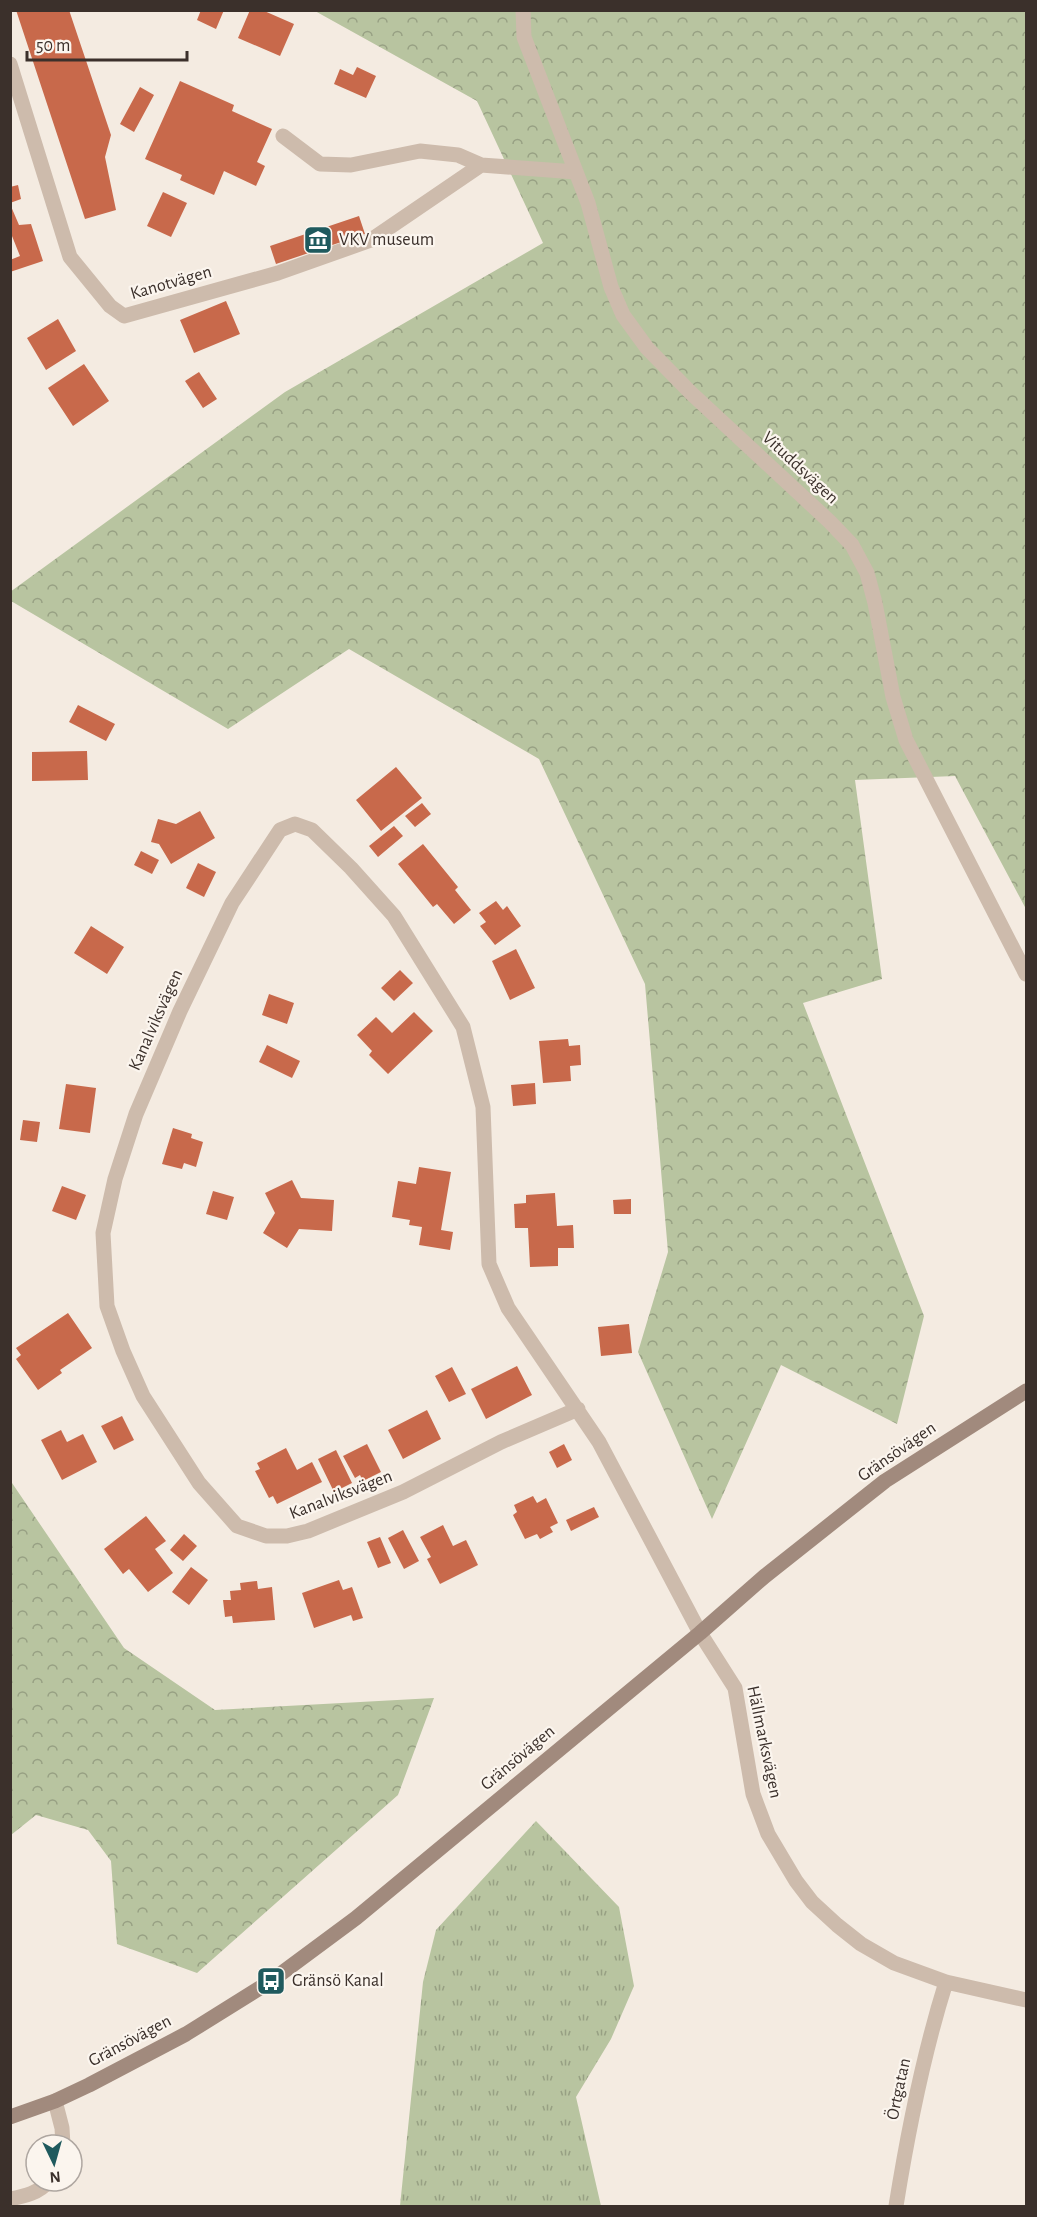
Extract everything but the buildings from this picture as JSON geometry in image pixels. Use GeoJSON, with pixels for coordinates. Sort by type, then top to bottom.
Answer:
{"type":"FeatureCollection","features":[{"type":"Feature","properties":{"kind":"street","name":"Vituddsvägen"},"geometry":{"type":"LineString","coordinates":[[523,10],[524,37],[588,202],[611,287],[623,315],[641,340],[691,393],[852,545],[867,573],[875,603],[892,696],[906,740],[1026,974]]}},
{"type":"Feature","properties":{"kind":"street","name":"Kanotvägen"},"geometry":{"type":"LineString","coordinates":[[10,64],[70,258],[110,306],[124,316],[278,273],[371,240],[481,165]]}},
{"type":"Feature","properties":{"kind":"street"},"geometry":{"type":"LineString","coordinates":[[283,136],[320,164],[351,165],[420,151],[458,156],[481,165],[576,172]]}},
{"type":"Feature","properties":{"kind":"street","name":"Kanalviksvägen"},"geometry":{"type":"LineString","coordinates":[[578,1409],[501,1442],[403,1492],[308,1532],[287,1536],[266,1536],[237,1526],[214,1501],[199,1483],[143,1395],[123,1352],[107,1306],[102,1233],[115,1179],[136,1114],[180,1011],[232,903],[280,830],[295,824],[312,830],[351,868],[394,916],[463,1027],[483,1107],[489,1264],[508,1308],[578,1409],[599,1442],[699,1633]]}},
{"type":"Feature","properties":{"kind":"street","name":"Gränsövägen"},"geometry":{"type":"LineString","coordinates":[[10,2117],[55,2101],[186,2034],[271,1981],[356,1918],[765,1576],[885,1481],[1026,1391]]}},
{"type":"Feature","properties":{"kind":"street","name":"Hällmarksvägen"},"geometry":{"type":"LineString","coordinates":[[699,1633],[735,1688],[753,1794],[768,1834],[796,1881],[812,1902],[861,1944],[894,1963],[946,1982],[1026,2000]]}},
{"type":"Feature","properties":{"kind":"street","name":"Örtgatan"},"geometry":{"type":"LineString","coordinates":[[896,2206],[905,2152],[934,2022],[946,1982]]}},
{"type":"Feature","properties":{"kind":"street"},"geometry":{"type":"LineString","coordinates":[[55,2101],[62,2133]]}},
{"type":"Feature","properties":{"kind":"street"},"geometry":{"type":"LineString","coordinates":[[10,2199],[33,2193]]}},
{"type":"Feature","properties":{"kind":"green space"},"geometry":{"type":"Polygon","coordinates":[[[315,11],[1026,11],[1026,909],[955,776],[855,780],[882,979],[803,1003],[924,1316],[897,1424],[781,1365],[712,1519],[638,1352],[668,1252],[645,984],[539,759],[349,649],[228,729],[11,601],[10,592],[285,392],[543,243],[477,101],[315,11]]]}},
{"type":"Feature","properties":{"kind":"green space"},"geometry":{"type":"Polygon","coordinates":[[[10,1480],[124,1648],[215,1710],[434,1698],[398,1795],[197,1973],[117,1944],[111,1861],[88,1830],[36,1815],[11,1835],[10,1480]]]}},
{"type":"Feature","properties":{"kind":"green space"},"geometry":{"type":"Polygon","coordinates":[[[536,1821],[619,1907],[634,1986],[611,2039],[576,2097],[601,2206],[400,2206],[423,1982],[436,1930],[536,1821]]]}},
{"type":"Feature","properties":{"kind":"place","name":"VKV museum"},"geometry":{"type":"Point","coordinates":[318,240]}},
{"type":"Feature","properties":{"kind":"place","name":"Gränsö Kanal"},"geometry":{"type":"Point","coordinates":[271,1981]}}]}
